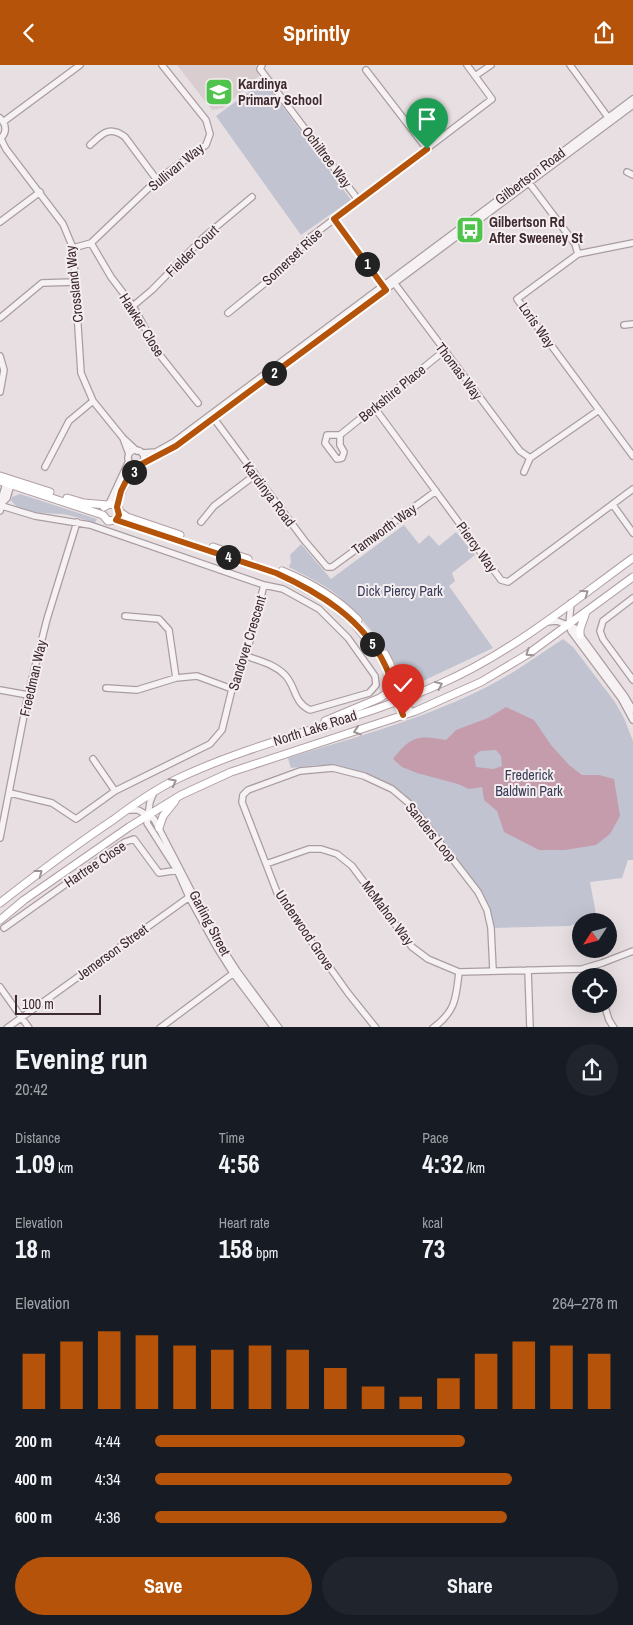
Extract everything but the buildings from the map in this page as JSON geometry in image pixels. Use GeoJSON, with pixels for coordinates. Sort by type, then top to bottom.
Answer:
{"type":"FeatureCollection","features":[{"type":"Feature","properties":{"kind":"main road"},"geometry":{"type":"LineString","coordinates":[[6,480],[73,500],[108,505],[119,509],[127,517],[270,566],[307,582],[331,597],[362,624],[390,663],[401,700]]}},
{"type":"Feature","properties":{"kind":"main road"},"geometry":{"type":"LineString","coordinates":[[6,480],[103,515],[108,521],[116,520],[276,573],[325,599],[338,608],[363,632],[384,663],[407,714]]}},
{"type":"Feature","properties":{"kind":"main road"},"geometry":{"type":"LineString","coordinates":[[103,515],[103,509],[108,505]]}},
{"type":"Feature","properties":{"kind":"main road"},"geometry":{"type":"LineString","coordinates":[[116,520],[119,509]]}},
{"type":"Feature","properties":{"kind":"main road","name":"North Lake Road"},"geometry":{"type":"LineString","coordinates":[[0,903],[76,845],[175,780],[228,757],[401,700],[473,669],[523,639],[633,558]]}},
{"type":"Feature","properties":{"kind":"main road","name":"North Lake Road"},"geometry":{"type":"LineString","coordinates":[[0,920],[24,900],[148,815],[181,795],[231,772],[407,714],[481,682],[528,654],[633,577]]}},
{"type":"Feature","properties":{"kind":"main road"},"geometry":{"type":"LineString","coordinates":[[580,635],[580,629],[586,612]]}},
{"type":"Feature","properties":{"kind":"main road"},"geometry":{"type":"LineString","coordinates":[[314,728],[324,721],[380,698],[388,692],[392,683]]}},
{"type":"Feature","properties":{"kind":"main road"},"geometry":{"type":"LineString","coordinates":[[159,828],[163,816],[181,795]]}},
{"type":"Feature","properties":{"kind":"street"},"geometry":{"type":"LineString","coordinates":[[0,139],[6,129],[2,120],[80,65]]}},
{"type":"Feature","properties":{"kind":"street","name":"Sullivan Way"},"geometry":{"type":"LineString","coordinates":[[73,248],[91,243],[157,180],[206,145],[210,134],[206,120],[162,65]]}},
{"type":"Feature","properties":{"kind":"street","name":"Ochiltree Way"},"geometry":{"type":"LineString","coordinates":[[262,65],[260,69],[359,201]]}},
{"type":"Feature","properties":{"kind":"street"},"geometry":{"type":"LineString","coordinates":[[467,65],[475,76],[491,65]]}},
{"type":"Feature","properties":{"kind":"street"},"geometry":{"type":"LineString","coordinates":[[570,65],[610,119]]}},
{"type":"Feature","properties":{"kind":"street"},"geometry":{"type":"LineString","coordinates":[[366,70],[427,149]]}},
{"type":"Feature","properties":{"kind":"street","name":"Somerset Rise"},"geometry":{"type":"LineString","coordinates":[[228,313],[291,262],[304,241],[492,99],[475,76]]}},
{"type":"Feature","properties":{"kind":"street","name":"Gilbertson Road"},"geometry":{"type":"LineString","coordinates":[[212,417],[610,119],[633,99]]}},
{"type":"Feature","properties":{"kind":"street","name":"Gilbertson Road"},"geometry":{"type":"LineString","coordinates":[[610,119],[633,105]]}},
{"type":"Feature","properties":{"kind":"street"},"geometry":{"type":"LineString","coordinates":[[90,145],[102,134],[109,131],[118,132],[125,137],[157,180]]}},
{"type":"Feature","properties":{"kind":"street","name":"Crossland Way"},"geometry":{"type":"LineString","coordinates":[[0,139],[63,224],[73,248],[81,373],[93,401],[123,438],[139,452]]}},
{"type":"Feature","properties":{"kind":"street"},"geometry":{"type":"LineString","coordinates":[[527,181],[575,245],[578,254]]}},
{"type":"Feature","properties":{"kind":"street"},"geometry":{"type":"LineString","coordinates":[[0,222],[40,192]]}},
{"type":"Feature","properties":{"kind":"street","name":"Fielder Court"},"geometry":{"type":"LineString","coordinates":[[133,306],[152,291],[204,237],[252,197]]}},
{"type":"Feature","properties":{"kind":"street"},"geometry":{"type":"LineString","coordinates":[[334,219],[385,288]]}},
{"type":"Feature","properties":{"kind":"street","name":"Hawker Close"},"geometry":{"type":"LineString","coordinates":[[91,243],[111,277],[133,306],[159,354],[198,403]]}},
{"type":"Feature","properties":{"kind":"street","name":"Loris Way"},"geometry":{"type":"LineString","coordinates":[[633,243],[578,254],[517,299],[633,456]]}},
{"type":"Feature","properties":{"kind":"street"},"geometry":{"type":"LineString","coordinates":[[0,318],[42,283],[75,282]]}},
{"type":"Feature","properties":{"kind":"street","name":"Thomas Way"},"geometry":{"type":"LineString","coordinates":[[393,282],[520,451],[530,458]]}},
{"type":"Feature","properties":{"kind":"street"},"geometry":{"type":"LineString","coordinates":[[624,325],[633,324]]}},
{"type":"Feature","properties":{"kind":"street","name":"Berkshire Place"},"geometry":{"type":"LineString","coordinates":[[340,435],[340,445],[344,452],[342,458],[337,459],[325,443],[327,435],[340,435],[444,351]]}},
{"type":"Feature","properties":{"kind":"street"},"geometry":{"type":"LineString","coordinates":[[0,356],[4,370],[0,392]]}},
{"type":"Feature","properties":{"kind":"street"},"geometry":{"type":"LineString","coordinates":[[44,467],[68,421],[93,401]]}},
{"type":"Feature","properties":{"kind":"street","name":"Piercy Way"},"geometry":{"type":"LineString","coordinates":[[374,407],[501,580],[508,582],[633,489]]}},
{"type":"Feature","properties":{"kind":"street"},"geometry":{"type":"LineString","coordinates":[[524,472],[530,458],[599,410]]}},
{"type":"Feature","properties":{"kind":"street"},"geometry":{"type":"LineString","coordinates":[[108,505],[129,458],[139,452],[163,449],[212,417]]}},
{"type":"Feature","properties":{"kind":"street"},"geometry":{"type":"LineString","coordinates":[[129,458],[132,465],[141,464],[167,452],[212,417]]}},
{"type":"Feature","properties":{"kind":"street","name":"Kardinya Road"},"geometry":{"type":"LineString","coordinates":[[212,417],[324,566],[332,567]]}},
{"type":"Feature","properties":{"kind":"street","name":"Crossland Way"},"geometry":{"type":"LineString","coordinates":[[123,438],[129,458]]}},
{"type":"Feature","properties":{"kind":"street"},"geometry":{"type":"LineString","coordinates":[[119,509],[121,491],[144,457],[139,452]]}},
{"type":"Feature","properties":{"kind":"street"},"geometry":{"type":"LineString","coordinates":[[201,522],[214,506],[255,475]]}},
{"type":"Feature","properties":{"kind":"street"},"geometry":{"type":"LineString","coordinates":[[2,506],[7,498],[6,480]]}},
{"type":"Feature","properties":{"kind":"street","name":"Tamworth Way"},"geometry":{"type":"LineString","coordinates":[[332,567],[436,491]]}},
{"type":"Feature","properties":{"kind":"street"},"geometry":{"type":"LineString","coordinates":[[613,505],[633,533]]}},
{"type":"Feature","properties":{"kind":"street","name":"Sandover Crescent"},"geometry":{"type":"LineString","coordinates":[[2,506],[35,516],[90,525],[264,585],[246,656],[232,689],[222,729],[210,744],[116,791],[76,819],[52,803],[10,793]]}},
{"type":"Feature","properties":{"kind":"street","name":"Freedman Way"},"geometry":{"type":"LineString","coordinates":[[0,837],[28,695],[47,619],[76,522]]}},
{"type":"Feature","properties":{"kind":"street"},"geometry":{"type":"LineString","coordinates":[[246,656],[273,665],[287,676],[302,707],[310,710],[369,693],[376,685],[375,676],[348,638],[319,609],[283,589],[264,585]]}},
{"type":"Feature","properties":{"kind":"street"},"geometry":{"type":"LineString","coordinates":[[633,598],[603,621],[600,631],[603,639],[633,680]]}},
{"type":"Feature","properties":{"kind":"street"},"geometry":{"type":"LineString","coordinates":[[571,603],[569,625],[571,631],[625,705],[633,720]]}},
{"type":"Feature","properties":{"kind":"street"},"geometry":{"type":"LineString","coordinates":[[125,616],[159,619],[170,629],[176,678]]}},
{"type":"Feature","properties":{"kind":"street"},"geometry":{"type":"LineString","coordinates":[[546,622],[557,621],[575,628],[633,710]]}},
{"type":"Feature","properties":{"kind":"street"},"geometry":{"type":"LineString","coordinates":[[106,689],[137,690],[176,678],[197,676],[232,689]]}},
{"type":"Feature","properties":{"kind":"street"},"geometry":{"type":"LineString","coordinates":[[0,691],[28,695]]}},
{"type":"Feature","properties":{"kind":"street"},"geometry":{"type":"LineString","coordinates":[[93,759],[116,791]]}},
{"type":"Feature","properties":{"kind":"street","name":"Sanders Loop"},"geometry":{"type":"LineString","coordinates":[[243,795],[248,790],[300,771],[333,768],[364,776],[392,789],[411,805],[478,893],[487,910],[491,928],[493,971]]}},
{"type":"Feature","properties":{"kind":"street"},"geometry":{"type":"LineString","coordinates":[[126,811],[138,810],[148,815],[154,792]]}},
{"type":"Feature","properties":{"kind":"street","name":"Underwood Grove"},"geometry":{"type":"LineString","coordinates":[[243,795],[242,802],[278,895],[348,993],[376,1027]]}},
{"type":"Feature","properties":{"kind":"street","name":"Garling Street"},"geometry":{"type":"LineString","coordinates":[[179,870],[147,823],[148,815],[154,819],[159,828],[192,896],[235,972],[274,1027]]}},
{"type":"Feature","properties":{"kind":"street","name":"Hartree Close"},"geometry":{"type":"LineString","coordinates":[[4,928],[125,842],[134,839],[159,873],[179,870]]}},
{"type":"Feature","properties":{"kind":"street","name":"McMahon Way"},"geometry":{"type":"LineString","coordinates":[[266,865],[309,849],[321,849],[337,854],[352,866],[412,947],[428,959],[459,972],[582,969],[633,951]]}},
{"type":"Feature","properties":{"kind":"street","name":"Jemerson Street"},"geometry":{"type":"LineString","coordinates":[[7,1027],[192,896]]}},
{"type":"Feature","properties":{"kind":"street"},"geometry":{"type":"LineString","coordinates":[[528,970],[530,1027]]}},
{"type":"Feature","properties":{"kind":"street"},"geometry":{"type":"LineString","coordinates":[[160,1027],[235,972]]}},
{"type":"Feature","properties":{"kind":"street","name":"Garling Street"},"geometry":{"type":"LineString","coordinates":[[235,972],[279,1027]]}},
{"type":"Feature","properties":{"kind":"street"},"geometry":{"type":"LineString","coordinates":[[433,1027],[446,1016],[456,1001],[459,972]]}},
{"type":"Feature","properties":{"kind":"street"},"geometry":{"type":"LineString","coordinates":[[0,987],[30,1027]]}},
{"type":"Feature","properties":{"kind":"street"},"geometry":{"type":"LineString","coordinates":[[608,1013],[614,1027]]}},
{"type":"Feature","properties":{"kind":"shaded area","name":"Kardinya Primary School"},"geometry":{"type":"Polygon","coordinates":[[[177,65],[256,65],[259,76],[223,108],[212,110],[177,65]]]}},
{"type":"Feature","properties":{"kind":"shaded area"},"geometry":{"type":"Polygon","coordinates":[[[506,707],[534,720],[551,745],[569,765],[582,775],[599,775],[614,779],[620,816],[610,834],[596,845],[565,850],[539,850],[504,832],[497,811],[484,800],[482,787],[469,789],[458,784],[417,773],[402,767],[393,759],[399,751],[416,739],[446,740],[456,730],[488,718],[506,707]],[[496,750],[480,751],[474,756],[476,767],[493,769],[502,766],[501,756],[496,750]]]}},
{"type":"Feature","properties":{"kind":"green space"},"geometry":{"type":"Polygon","coordinates":[[[264,81],[351,200],[301,235],[216,116],[264,81]]]}},
{"type":"Feature","properties":{"kind":"green space"},"geometry":{"type":"Polygon","coordinates":[[[20,494],[97,519],[95,523],[68,515],[21,509],[11,500],[12,497],[20,494]]]}},
{"type":"Feature","properties":{"kind":"green space","name":"Dick Piercy Park"},"geometry":{"type":"Polygon","coordinates":[[[404,525],[419,544],[429,535],[439,546],[456,532],[475,555],[452,573],[455,581],[449,586],[493,648],[410,687],[377,637],[357,614],[325,586],[289,567],[291,562],[290,555],[301,544],[331,579],[404,525]]]}},
{"type":"Feature","properties":{"kind":"green space","name":"Frederick Baldwin Park"},"geometry":{"type":"Polygon","coordinates":[[[563,639],[573,647],[615,702],[633,741],[633,860],[628,860],[622,878],[590,882],[596,913],[572,913],[572,925],[569,926],[493,928],[489,905],[414,803],[394,787],[343,767],[317,765],[291,768],[288,758],[420,716],[446,706],[513,672],[563,639]]]}},
{"type":"Feature","properties":{"kind":"place","name":"Kardinya Primary School"},"geometry":{"type":"Point","coordinates":[219,92]}},
{"type":"Feature","properties":{"kind":"place","name":"Gilbertson Rd After Sweeney St"},"geometry":{"type":"Point","coordinates":[470,230]}},
{"type":"Feature","properties":{"kind":"route"},"geometry":{"type":"LineString","coordinates":[[403,715],[387,670],[378,653],[363,632],[338,608],[325,599],[276,573],[116,520],[120,512],[117,507],[121,491],[138,466],[176,446],[386,290],[334,219],[427,149]]}}]}
